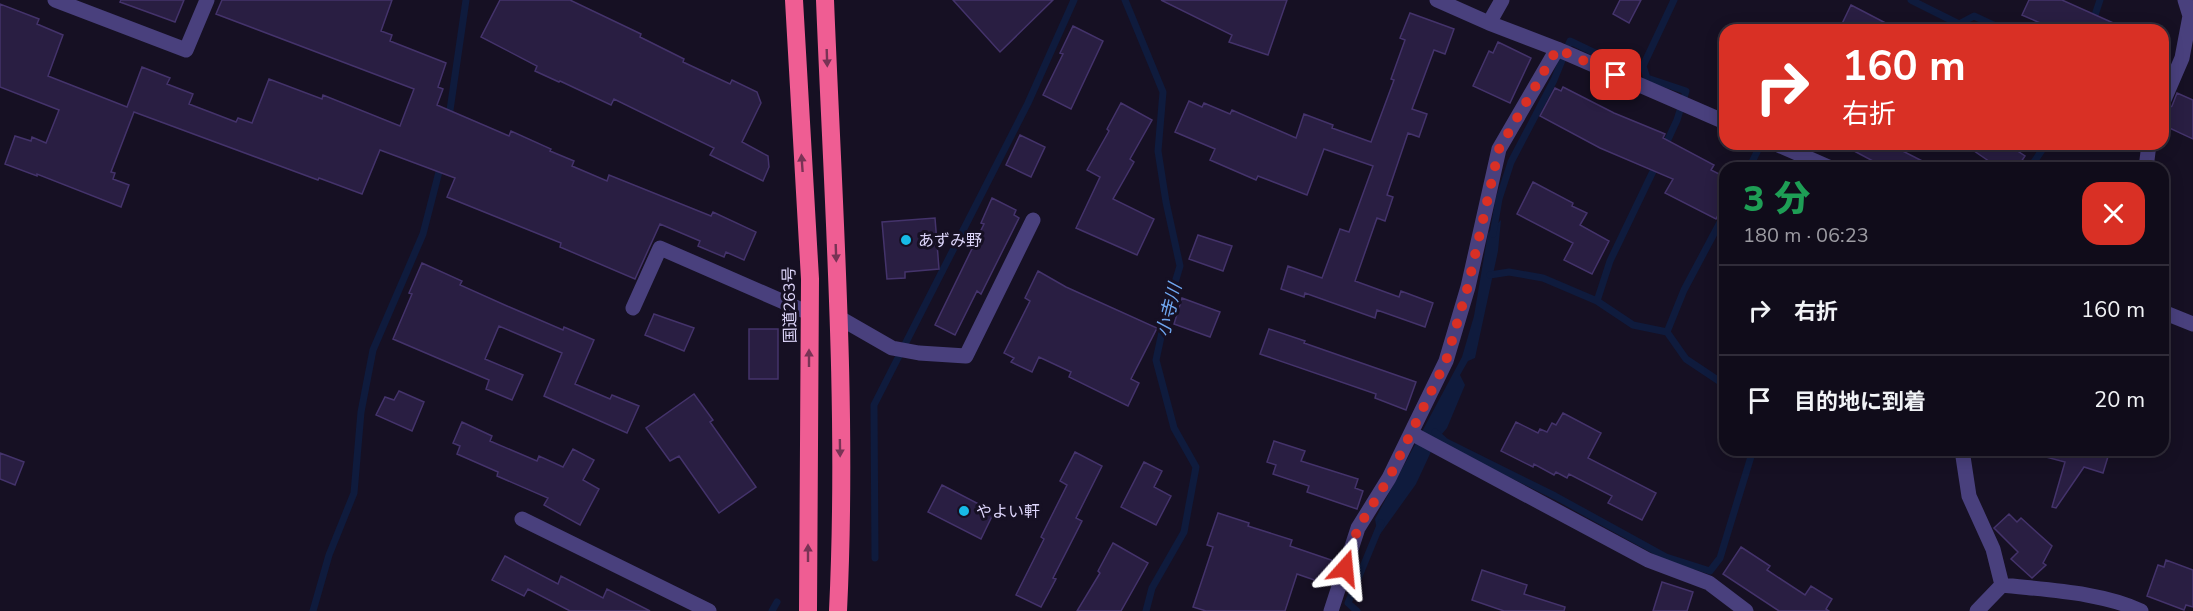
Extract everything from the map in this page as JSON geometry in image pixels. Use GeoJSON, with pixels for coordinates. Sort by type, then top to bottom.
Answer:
{"type":"FeatureCollection","features":[{"type":"Feature","properties":{"kind":"highway","name":"国道263号"},"geometry":{"type":"LineString","coordinates":[[794,0],[810,279],[808,611]]}},
{"type":"Feature","properties":{"kind":"highway"},"geometry":{"type":"LineString","coordinates":[[825,0],[838,317],[842,530],[838,611]]}},
{"type":"Feature","properties":{"kind":"street"},"geometry":{"type":"LineString","coordinates":[[55,0],[186,50],[207,0]]}},
{"type":"Feature","properties":{"kind":"street"},"geometry":{"type":"LineString","coordinates":[[1437,0],[1719,120]]}},
{"type":"Feature","properties":{"kind":"street"},"geometry":{"type":"LineString","coordinates":[[1489,23],[1502,0]]}},
{"type":"Feature","properties":{"kind":"street"},"geometry":{"type":"LineString","coordinates":[[2169,88],[2182,58],[2190,16],[2186,0]]}},
{"type":"Feature","properties":{"kind":"street"},"geometry":{"type":"LineString","coordinates":[[1333,610],[1358,528],[1389,478],[1446,361],[1468,286],[1499,149],[1557,49]]}},
{"type":"Feature","properties":{"kind":"street"},"geometry":{"type":"LineString","coordinates":[[1790,150],[1817,162]]}},
{"type":"Feature","properties":{"kind":"street"},"geometry":{"type":"LineString","coordinates":[[838,317],[892,348],[919,353],[966,356],[1033,220]]}},
{"type":"Feature","properties":{"kind":"street"},"geometry":{"type":"LineString","coordinates":[[633,308],[660,248],[809,313]]}},
{"type":"Feature","properties":{"kind":"street"},"geometry":{"type":"LineString","coordinates":[[2169,314],[2189,322],[2193,307]]}},
{"type":"Feature","properties":{"kind":"street"},"geometry":{"type":"LineString","coordinates":[[1411,433],[1647,560],[1709,583],[1746,611]]}},
{"type":"Feature","properties":{"kind":"street"},"geometry":{"type":"LineString","coordinates":[[1963,456],[1969,496],[1993,549],[2002,585]]}},
{"type":"Feature","properties":{"kind":"street"},"geometry":{"type":"LineString","coordinates":[[522,519],[709,611]]}},
{"type":"Feature","properties":{"kind":"street"},"geometry":{"type":"LineString","coordinates":[[1977,611],[2002,585]]}},
{"type":"Feature","properties":{"kind":"street"},"geometry":{"type":"LineString","coordinates":[[2002,585],[2078,594],[2130,606],[2141,611]]}},
{"type":"Feature","properties":{"kind":"water"},"geometry":{"type":"Polygon","coordinates":[[[1501,220],[1498,251],[1475,358],[1468,361],[1460,375],[1465,385],[1447,428],[1436,441],[1416,484],[1378,537],[1375,519],[1462,357],[1474,316],[1488,233],[1501,220]]]}},
{"type":"Feature","properties":{"kind":"building"},"geometry":{"type":"Polygon","coordinates":[[[121,0],[184,0],[175,22],[120,2],[121,0]]]}},
{"type":"Feature","properties":{"kind":"building"},"geometry":{"type":"Polygon","coordinates":[[[222,0],[392,0],[381,31],[392,35],[390,41],[446,63],[438,87],[443,89],[437,105],[509,136],[511,131],[574,161],[572,166],[607,181],[609,175],[711,216],[713,212],[756,232],[744,260],[726,252],[724,257],[698,246],[700,241],[660,224],[635,279],[560,247],[561,243],[447,197],[455,178],[380,150],[362,194],[134,112],[111,172],[115,173],[113,179],[129,185],[121,207],[5,164],[15,136],[31,141],[32,137],[46,143],[59,110],[0,87],[0,4],[39,19],[37,24],[63,35],[48,76],[127,107],[142,67],[170,78],[167,84],[193,94],[189,104],[236,122],[238,118],[252,123],[269,79],[322,99],[323,95],[400,126],[414,89],[216,14],[222,0]]]}},
{"type":"Feature","properties":{"kind":"building"},"geometry":{"type":"Polygon","coordinates":[[[500,0],[570,0],[641,34],[640,37],[684,59],[683,62],[730,84],[732,80],[757,92],[761,103],[742,142],[768,156],[769,167],[763,181],[710,155],[714,148],[614,99],[611,105],[535,71],[537,66],[481,37],[500,0]]]}},
{"type":"Feature","properties":{"kind":"building"},"geometry":{"type":"Polygon","coordinates":[[[953,0],[1053,0],[1000,52],[953,0]]]}},
{"type":"Feature","properties":{"kind":"building"},"geometry":{"type":"Polygon","coordinates":[[[1161,0],[1287,0],[1268,55],[1229,42],[1232,35],[1161,0]]]}},
{"type":"Feature","properties":{"kind":"building"},"geometry":{"type":"Polygon","coordinates":[[[1620,0],[1641,0],[1629,23],[1613,14],[1620,0]]]}},
{"type":"Feature","properties":{"kind":"building"},"geometry":{"type":"Polygon","coordinates":[[[2029,0],[2062,0],[2116,24],[2042,24],[2022,15],[2029,0]]]}},
{"type":"Feature","properties":{"kind":"building"},"geometry":{"type":"Polygon","coordinates":[[[1851,5],[1887,24],[1842,24],[1851,5]]]}},
{"type":"Feature","properties":{"kind":"building"},"geometry":{"type":"Polygon","coordinates":[[[1410,13],[1454,29],[1445,54],[1434,50],[1412,109],[1427,114],[1419,137],[1408,133],[1387,195],[1393,197],[1385,221],[1377,218],[1355,281],[1399,297],[1401,291],[1433,303],[1425,327],[1377,310],[1375,318],[1305,293],[1304,297],[1281,289],[1288,266],[1322,278],[1340,229],[1349,232],[1373,166],[1324,149],[1307,195],[1258,176],[1256,180],[1210,160],[1215,149],[1175,132],[1189,101],[1202,107],[1204,103],[1230,114],[1232,110],[1296,138],[1304,114],[1333,125],[1332,128],[1371,142],[1394,80],[1391,79],[1405,40],[1400,38],[1410,13]]]}},
{"type":"Feature","properties":{"kind":"building"},"geometry":{"type":"Polygon","coordinates":[[[1073,26],[1103,41],[1071,109],[1043,95],[1063,54],[1060,53],[1073,26]]]}},
{"type":"Feature","properties":{"kind":"building"},"geometry":{"type":"Polygon","coordinates":[[[1498,42],[1531,58],[1510,103],[1473,86],[1489,51],[1493,53],[1498,42]]]}},
{"type":"Feature","properties":{"kind":"building"},"geometry":{"type":"Polygon","coordinates":[[[1563,87],[1614,113],[1665,134],[1663,138],[1714,165],[1711,170],[1719,174],[1719,213],[1716,219],[1665,193],[1673,179],[1600,148],[1540,116],[1555,88],[1561,91],[1563,87]]]}},
{"type":"Feature","properties":{"kind":"building"},"geometry":{"type":"Polygon","coordinates":[[[2177,93],[2193,100],[2193,139],[2169,128],[2169,108],[2177,93]]]}},
{"type":"Feature","properties":{"kind":"building"},"geometry":{"type":"Polygon","coordinates":[[[1121,103],[1152,120],[1130,159],[1134,162],[1113,199],[1154,219],[1137,255],[1076,228],[1100,177],[1087,170],[1109,131],[1107,129],[1121,103]]]}},
{"type":"Feature","properties":{"kind":"building"},"geometry":{"type":"Polygon","coordinates":[[[1020,135],[1045,147],[1031,177],[1006,165],[1020,135]]]}},
{"type":"Feature","properties":{"kind":"building"},"geometry":{"type":"Polygon","coordinates":[[[1852,150],[1901,150],[1924,162],[1875,162],[1852,150]]]}},
{"type":"Feature","properties":{"kind":"building"},"geometry":{"type":"Polygon","coordinates":[[[1973,150],[2016,150],[2025,156],[2021,162],[1990,162],[1973,150]]]}},
{"type":"Feature","properties":{"kind":"building"},"geometry":{"type":"Polygon","coordinates":[[[1533,182],[1587,213],[1580,225],[1609,241],[1592,274],[1564,260],[1573,243],[1517,214],[1533,182]]]}},
{"type":"Feature","properties":{"kind":"building"},"geometry":{"type":"Polygon","coordinates":[[[992,198],[1016,210],[1014,215],[1019,218],[981,294],[977,291],[955,335],[935,325],[984,224],[981,223],[992,198]]]}},
{"type":"Feature","properties":{"kind":"building"},"geometry":{"type":"Polygon","coordinates":[[[935,218],[939,269],[905,272],[905,278],[887,279],[882,222],[935,218]]]}},
{"type":"Feature","properties":{"kind":"building"},"geometry":{"type":"Polygon","coordinates":[[[1198,235],[1232,246],[1223,271],[1189,259],[1198,235]]]}},
{"type":"Feature","properties":{"kind":"building"},"geometry":{"type":"Polygon","coordinates":[[[422,263],[462,281],[460,285],[563,330],[564,327],[594,340],[575,384],[610,399],[612,395],[639,406],[627,433],[544,396],[562,353],[499,326],[485,359],[523,375],[512,400],[486,389],[489,380],[393,339],[422,263]]]}},
{"type":"Feature","properties":{"kind":"building"},"geometry":{"type":"Polygon","coordinates":[[[1038,271],[1066,287],[1157,328],[1131,379],[1139,383],[1128,406],[1069,377],[1071,372],[1039,357],[1032,372],[1011,362],[1014,358],[1004,353],[1030,301],[1025,298],[1038,271]]]}},
{"type":"Feature","properties":{"kind":"building"},"geometry":{"type":"Polygon","coordinates":[[[1182,298],[1220,312],[1210,337],[1174,324],[1182,298]]]}},
{"type":"Feature","properties":{"kind":"building"},"geometry":{"type":"Polygon","coordinates":[[[654,314],[694,328],[684,351],[645,335],[654,314]]]}},
{"type":"Feature","properties":{"kind":"building"},"geometry":{"type":"Polygon","coordinates":[[[749,329],[778,329],[778,379],[749,379],[749,329]]]}},
{"type":"Feature","properties":{"kind":"building"},"geometry":{"type":"Polygon","coordinates":[[[1269,329],[1416,382],[1406,410],[1375,398],[1376,394],[1260,354],[1269,329]]]}},
{"type":"Feature","properties":{"kind":"building"},"geometry":{"type":"Polygon","coordinates":[[[399,391],[424,402],[412,431],[376,415],[385,397],[394,400],[399,391]]]}},
{"type":"Feature","properties":{"kind":"building"},"geometry":{"type":"Polygon","coordinates":[[[694,394],[713,420],[710,422],[756,487],[719,513],[679,456],[670,461],[646,428],[694,394]]]}},
{"type":"Feature","properties":{"kind":"building"},"geometry":{"type":"Polygon","coordinates":[[[1563,413],[1601,433],[1588,458],[1656,493],[1642,520],[1608,503],[1612,496],[1569,474],[1567,478],[1556,472],[1554,475],[1501,451],[1516,422],[1538,433],[1540,429],[1547,432],[1552,423],[1556,425],[1563,413]]]}},
{"type":"Feature","properties":{"kind":"building"},"geometry":{"type":"Polygon","coordinates":[[[462,422],[492,436],[490,441],[537,461],[539,456],[563,467],[573,449],[594,460],[583,480],[599,489],[580,525],[544,505],[548,498],[497,476],[498,472],[457,454],[460,446],[453,443],[462,422]]]}},
{"type":"Feature","properties":{"kind":"building"},"geometry":{"type":"Polygon","coordinates":[[[1274,441],[1305,451],[1301,461],[1358,479],[1355,488],[1363,491],[1357,509],[1307,492],[1309,486],[1273,474],[1276,465],[1267,462],[1274,441]]]}},
{"type":"Feature","properties":{"kind":"building"},"geometry":{"type":"Polygon","coordinates":[[[1075,452],[1102,466],[1076,518],[1082,521],[1041,607],[1016,595],[1044,539],[1041,537],[1067,485],[1060,481],[1075,452]]]}},
{"type":"Feature","properties":{"kind":"building"},"geometry":{"type":"Polygon","coordinates":[[[0,453],[24,462],[15,485],[0,479],[0,453]]]}},
{"type":"Feature","properties":{"kind":"building"},"geometry":{"type":"Polygon","coordinates":[[[2042,456],[2108,456],[2103,473],[2084,467],[2056,508],[2052,507],[2065,462],[2042,456]]]}},
{"type":"Feature","properties":{"kind":"building"},"geometry":{"type":"Polygon","coordinates":[[[1144,462],[1162,471],[1154,487],[1171,496],[1156,525],[1121,507],[1144,462]]]}},
{"type":"Feature","properties":{"kind":"building"},"geometry":{"type":"Polygon","coordinates":[[[942,485],[994,512],[981,539],[928,512],[942,485]]]}},
{"type":"Feature","properties":{"kind":"building"},"geometry":{"type":"Polygon","coordinates":[[[1218,513],[1249,523],[1248,526],[1292,540],[1290,546],[1337,562],[1329,585],[1297,574],[1285,611],[1206,611],[1193,607],[1213,547],[1207,545],[1218,513]]]}},
{"type":"Feature","properties":{"kind":"building"},"geometry":{"type":"Polygon","coordinates":[[[2009,514],[2017,522],[2021,518],[2052,546],[2043,563],[2046,565],[2032,578],[2011,559],[2018,552],[1994,528],[2009,514]]]}},
{"type":"Feature","properties":{"kind":"building"},"geometry":{"type":"Polygon","coordinates":[[[1113,543],[1148,563],[1121,611],[1077,611],[1100,573],[1098,571],[1113,543]]]}},
{"type":"Feature","properties":{"kind":"building"},"geometry":{"type":"Polygon","coordinates":[[[1741,547],[1770,566],[1767,570],[1805,595],[1811,586],[1832,599],[1826,609],[1829,611],[1779,611],[1723,574],[1741,547]]]}},
{"type":"Feature","properties":{"kind":"building"},"geometry":{"type":"Polygon","coordinates":[[[505,556],[558,584],[561,576],[603,598],[607,589],[650,611],[570,611],[528,589],[524,596],[492,580],[505,556]]]}},
{"type":"Feature","properties":{"kind":"building"},"geometry":{"type":"Polygon","coordinates":[[[2166,560],[2193,570],[2193,607],[2186,605],[2184,610],[2147,596],[2158,565],[2164,567],[2166,560]]]}},
{"type":"Feature","properties":{"kind":"building"},"geometry":{"type":"Polygon","coordinates":[[[1482,570],[1527,585],[1524,594],[1565,607],[1564,611],[1504,611],[1472,600],[1482,570]]]}},
{"type":"Feature","properties":{"kind":"building"},"geometry":{"type":"Polygon","coordinates":[[[1662,582],[1693,592],[1687,611],[1653,611],[1662,582]]]}},
{"type":"Feature","properties":{"kind":"waterway"},"geometry":{"type":"LineString","coordinates":[[449,117],[466,0]]}},
{"type":"Feature","properties":{"kind":"waterway"},"geometry":{"type":"LineString","coordinates":[[875,558],[874,405],[1028,103],[1074,0]]}},
{"type":"Feature","properties":{"kind":"waterway","name":"小寺川"},"geometry":{"type":"LineString","coordinates":[[1125,0],[1163,92],[1158,151],[1180,266],[1167,309],[1156,360],[1174,428],[1196,467],[1184,532],[1152,588],[1146,611]]}},
{"type":"Feature","properties":{"kind":"waterway"},"geometry":{"type":"LineString","coordinates":[[1493,234],[1499,199],[1511,162],[1554,80],[1570,41],[1635,72],[1643,66],[1674,0]]}},
{"type":"Feature","properties":{"kind":"waterway"},"geometry":{"type":"LineString","coordinates":[[1911,0],[1959,24]]}},
{"type":"Feature","properties":{"kind":"waterway"},"geometry":{"type":"LineString","coordinates":[[2092,24],[2100,0]]}},
{"type":"Feature","properties":{"kind":"waterway"},"geometry":{"type":"LineString","coordinates":[[1959,24],[1974,16],[1991,24]]}},
{"type":"Feature","properties":{"kind":"waterway"},"geometry":{"type":"LineString","coordinates":[[1643,66],[1647,78],[1686,91],[1677,120],[1664,148]]}},
{"type":"Feature","properties":{"kind":"waterway"},"geometry":{"type":"LineString","coordinates":[[2034,162],[2042,150]]}},
{"type":"Feature","properties":{"kind":"waterway"},"geometry":{"type":"LineString","coordinates":[[1752,162],[1757,152]]}},
{"type":"Feature","properties":{"kind":"waterway"},"geometry":{"type":"LineString","coordinates":[[1597,301],[1610,261],[1657,163]]}},
{"type":"Feature","properties":{"kind":"waterway"},"geometry":{"type":"LineString","coordinates":[[313,611],[329,555],[354,493],[361,412],[373,350],[423,234],[441,164]]}},
{"type":"Feature","properties":{"kind":"waterway"},"geometry":{"type":"LineString","coordinates":[[1667,332],[1684,290],[1719,224]]}},
{"type":"Feature","properties":{"kind":"waterway"},"geometry":{"type":"LineString","coordinates":[[1490,275],[1509,272],[1543,278],[1597,301],[1633,325],[1667,332],[1686,359],[1719,381]]}},
{"type":"Feature","properties":{"kind":"waterway"},"geometry":{"type":"LineString","coordinates":[[1435,432],[1446,442],[1555,496],[1666,557],[1710,571],[1720,558],[1751,456]]}},
{"type":"Feature","properties":{"kind":"waterway"},"geometry":{"type":"LineString","coordinates":[[1357,611],[1348,603],[1381,523]]}},
{"type":"Feature","properties":{"kind":"waterway"},"geometry":{"type":"LineString","coordinates":[[772,611],[777,602]]}},
{"type":"Feature","properties":{"kind":"place","name":"あずみ野"},"geometry":{"type":"Point","coordinates":[906,240]}},
{"type":"Feature","properties":{"kind":"place","name":"やよい軒"},"geometry":{"type":"Point","coordinates":[964,511]}},
{"type":"Feature","properties":{"kind":"route"},"geometry":{"type":"LineString","coordinates":[[1345,568],[1358,528],[1389,478],[1446,361],[1468,286],[1499,149],[1557,49],[1616,75]]}}]}
